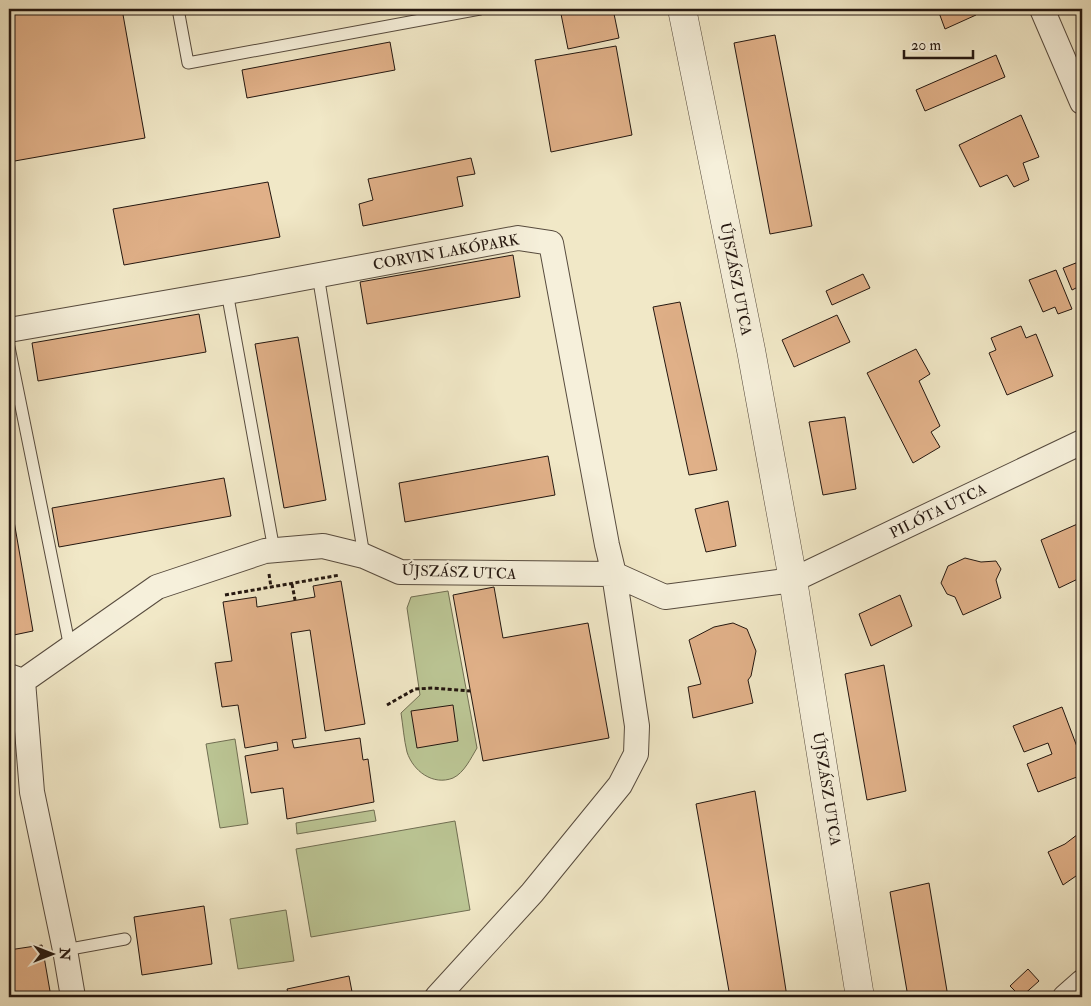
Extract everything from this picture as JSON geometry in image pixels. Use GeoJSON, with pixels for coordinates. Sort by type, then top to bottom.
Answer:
{"type":"FeatureCollection","features":[{"type":"Feature","properties":{"kind":"street","name":"ÚJSZÁSZ UTCA"},"geometry":{"type":"LineString","coordinates":[[682,9],[749,340],[793,580],[860,997]]}},
{"type":"Feature","properties":{"kind":"street"},"geometry":{"type":"LineString","coordinates":[[1042,9],[1082,102]]}},
{"type":"Feature","properties":{"kind":"street","name":"CORVIN LAKÓPARK"},"geometry":{"type":"LineString","coordinates":[[9,330],[518,238],[551,243],[605,535],[614,574]]}},
{"type":"Feature","properties":{"kind":"street","name":"PILÓTA UTCA"},"geometry":{"type":"LineString","coordinates":[[793,580],[1082,442]]}},
{"type":"Feature","properties":{"kind":"street","name":"ÚJSZÁSZ UTCA"},"geometry":{"type":"LineString","coordinates":[[16,678],[70,648],[157,586],[265,551],[323,546],[364,556],[400,572],[614,574],[665,597],[793,580]]}},
{"type":"Feature","properties":{"kind":"street"},"geometry":{"type":"LineString","coordinates":[[436,997],[544,878],[620,785],[636,754],[637,726],[614,574]]}},
{"type":"Feature","properties":{"kind":"street"},"geometry":{"type":"LineString","coordinates":[[16,678],[32,792],[73,997]]}},
{"type":"Feature","properties":{"kind":"street"},"geometry":{"type":"LineString","coordinates":[[1065,997],[1082,982]]}},
{"type":"Feature","properties":{"kind":"lane"},"geometry":{"type":"LineString","coordinates":[[178,9],[188,63],[480,9]]}},
{"type":"Feature","properties":{"kind":"lane"},"geometry":{"type":"LineString","coordinates":[[318,275],[364,556]]}},
{"type":"Feature","properties":{"kind":"lane"},"geometry":{"type":"LineString","coordinates":[[227,292],[274,550]]}},
{"type":"Feature","properties":{"kind":"lane"},"geometry":{"type":"LineString","coordinates":[[9,347],[70,648]]}},
{"type":"Feature","properties":{"kind":"lane"},"geometry":{"type":"LineString","coordinates":[[65,950],[125,939]]}},
{"type":"Feature","properties":{"kind":"path"},"geometry":{"type":"LineString","coordinates":[[224,595],[348,573]]}},
{"type":"Feature","properties":{"kind":"path"},"geometry":{"type":"LineString","coordinates":[[292,583],[294,600]]}},
{"type":"Feature","properties":{"kind":"path"},"geometry":{"type":"LineString","coordinates":[[387,705],[415,689],[433,688],[470,691]]}},
{"type":"Feature","properties":{"kind":"green space"},"geometry":{"type":"Polygon","coordinates":[[[448,591],[477,748],[461,773],[453,778],[438,780],[419,771],[410,759],[406,747],[401,713],[420,695],[407,608],[411,597],[448,591]]]}},
{"type":"Feature","properties":{"kind":"green space"},"geometry":{"type":"Polygon","coordinates":[[[235,739],[248,824],[220,828],[206,744],[235,739]]]}},
{"type":"Feature","properties":{"kind":"green space"},"geometry":{"type":"Polygon","coordinates":[[[374,810],[376,821],[297,834],[296,823],[374,810]]]}},
{"type":"Feature","properties":{"kind":"green space"},"geometry":{"type":"Polygon","coordinates":[[[455,821],[470,910],[311,937],[296,849],[455,821]]]}},
{"type":"Feature","properties":{"kind":"green space"},"geometry":{"type":"Polygon","coordinates":[[[286,910],[294,961],[238,969],[230,919],[286,910]]]}},
{"type":"Feature","properties":{"kind":"building"},"geometry":{"type":"Polygon","coordinates":[[[9,9],[122,9],[145,138],[9,162],[9,9]]]}},
{"type":"Feature","properties":{"kind":"building"},"geometry":{"type":"Polygon","coordinates":[[[560,9],[613,9],[619,38],[568,49],[560,9]]]}},
{"type":"Feature","properties":{"kind":"building"},"geometry":{"type":"Polygon","coordinates":[[[931,9],[973,9],[976,15],[945,29],[938,10],[931,9]]]}},
{"type":"Feature","properties":{"kind":"building"},"geometry":{"type":"Polygon","coordinates":[[[775,35],[812,226],[770,234],[734,43],[775,35]]]}},
{"type":"Feature","properties":{"kind":"building"},"geometry":{"type":"Polygon","coordinates":[[[390,42],[395,70],[247,98],[242,70],[390,42]]]}},
{"type":"Feature","properties":{"kind":"building"},"geometry":{"type":"Polygon","coordinates":[[[616,46],[632,135],[551,152],[535,60],[616,46]]]}},
{"type":"Feature","properties":{"kind":"building"},"geometry":{"type":"Polygon","coordinates":[[[996,55],[1005,77],[925,111],[916,90],[996,55]]]}},
{"type":"Feature","properties":{"kind":"building"},"geometry":{"type":"Polygon","coordinates":[[[1021,115],[1039,157],[1023,163],[1029,180],[1014,187],[1007,175],[980,187],[959,145],[1021,115]]]}},
{"type":"Feature","properties":{"kind":"building"},"geometry":{"type":"Polygon","coordinates":[[[471,158],[475,174],[457,177],[463,206],[363,226],[359,204],[373,200],[368,179],[471,158]]]}},
{"type":"Feature","properties":{"kind":"building"},"geometry":{"type":"Polygon","coordinates":[[[268,182],[280,237],[124,265],[113,209],[268,182]]]}},
{"type":"Feature","properties":{"kind":"building"},"geometry":{"type":"Polygon","coordinates":[[[513,255],[520,297],[367,324],[360,282],[513,255]]]}},
{"type":"Feature","properties":{"kind":"building"},"geometry":{"type":"Polygon","coordinates":[[[1081,261],[1082,285],[1072,290],[1063,268],[1081,261]]]}},
{"type":"Feature","properties":{"kind":"building"},"geometry":{"type":"Polygon","coordinates":[[[1056,270],[1072,309],[1058,314],[1055,307],[1043,312],[1029,280],[1056,270]]]}},
{"type":"Feature","properties":{"kind":"building"},"geometry":{"type":"Polygon","coordinates":[[[863,274],[870,288],[832,305],[826,291],[863,274]]]}},
{"type":"Feature","properties":{"kind":"building"},"geometry":{"type":"Polygon","coordinates":[[[680,302],[717,470],[689,475],[653,307],[680,302]]]}},
{"type":"Feature","properties":{"kind":"building"},"geometry":{"type":"Polygon","coordinates":[[[199,314],[206,352],[38,381],[32,343],[199,314]]]}},
{"type":"Feature","properties":{"kind":"building"},"geometry":{"type":"Polygon","coordinates":[[[837,315],[850,342],[794,367],[782,340],[837,315]]]}},
{"type":"Feature","properties":{"kind":"building"},"geometry":{"type":"Polygon","coordinates":[[[1021,326],[1026,338],[1036,334],[1053,376],[1007,395],[989,353],[996,350],[991,338],[1021,326]]]}},
{"type":"Feature","properties":{"kind":"building"},"geometry":{"type":"Polygon","coordinates":[[[298,337],[326,500],[284,508],[255,344],[298,337]]]}},
{"type":"Feature","properties":{"kind":"building"},"geometry":{"type":"Polygon","coordinates":[[[916,349],[930,374],[919,381],[940,426],[931,432],[940,447],[913,463],[867,373],[916,349]]]}},
{"type":"Feature","properties":{"kind":"building"},"geometry":{"type":"Polygon","coordinates":[[[845,417],[856,489],[823,495],[809,422],[845,417]]]}},
{"type":"Feature","properties":{"kind":"building"},"geometry":{"type":"Polygon","coordinates":[[[548,456],[555,495],[405,522],[399,483],[548,456]]]}},
{"type":"Feature","properties":{"kind":"building"},"geometry":{"type":"Polygon","coordinates":[[[224,478],[231,516],[59,547],[52,508],[224,478]]]}},
{"type":"Feature","properties":{"kind":"building"},"geometry":{"type":"Polygon","coordinates":[[[9,492],[33,631],[9,636],[9,492]]]}},
{"type":"Feature","properties":{"kind":"building"},"geometry":{"type":"Polygon","coordinates":[[[728,501],[736,546],[706,552],[695,509],[728,501]]]}},
{"type":"Feature","properties":{"kind":"building"},"geometry":{"type":"Polygon","coordinates":[[[1082,522],[1082,577],[1059,588],[1041,540],[1082,522]]]}},
{"type":"Feature","properties":{"kind":"building"},"geometry":{"type":"Polygon","coordinates":[[[965,558],[981,562],[996,561],[1001,569],[996,580],[1001,598],[963,615],[955,597],[947,594],[941,583],[948,566],[965,558]]]}},
{"type":"Feature","properties":{"kind":"building"},"geometry":{"type":"Polygon","coordinates":[[[341,581],[365,724],[325,731],[310,630],[291,633],[306,738],[292,740],[294,748],[360,738],[363,760],[368,759],[374,802],[287,819],[283,788],[251,793],[245,756],[278,750],[277,742],[245,748],[238,705],[222,707],[215,663],[232,661],[223,602],[256,597],[257,607],[315,597],[313,586],[341,581]]]}},
{"type":"Feature","properties":{"kind":"building"},"geometry":{"type":"Polygon","coordinates":[[[494,587],[503,638],[588,623],[609,738],[483,761],[453,595],[494,587]]]}},
{"type":"Feature","properties":{"kind":"building"},"geometry":{"type":"Polygon","coordinates":[[[900,595],[912,626],[871,646],[859,614],[900,595]]]}},
{"type":"Feature","properties":{"kind":"building"},"geometry":{"type":"Polygon","coordinates":[[[733,623],[747,629],[756,651],[751,676],[748,680],[753,703],[693,718],[688,687],[701,684],[689,640],[714,627],[733,623]]]}},
{"type":"Feature","properties":{"kind":"building"},"geometry":{"type":"Polygon","coordinates":[[[884,665],[906,791],[867,800],[845,674],[884,665]]]}},
{"type":"Feature","properties":{"kind":"building"},"geometry":{"type":"Polygon","coordinates":[[[453,705],[458,741],[417,748],[411,711],[453,705]]]}},
{"type":"Feature","properties":{"kind":"building"},"geometry":{"type":"Polygon","coordinates":[[[1062,707],[1082,760],[1082,775],[1038,792],[1027,764],[1052,754],[1048,743],[1024,752],[1013,726],[1062,707]]]}},
{"type":"Feature","properties":{"kind":"building"},"geometry":{"type":"Polygon","coordinates":[[[755,791],[787,997],[730,997],[696,804],[755,791]]]}},
{"type":"Feature","properties":{"kind":"building"},"geometry":{"type":"Polygon","coordinates":[[[1082,831],[1082,878],[1076,876],[1063,885],[1048,852],[1065,844],[1082,831]]]}},
{"type":"Feature","properties":{"kind":"building"},"geometry":{"type":"Polygon","coordinates":[[[929,883],[948,997],[908,997],[890,892],[929,883]]]}},
{"type":"Feature","properties":{"kind":"building"},"geometry":{"type":"Polygon","coordinates":[[[204,906],[212,964],[142,975],[134,917],[204,906]]]}},
{"type":"Feature","properties":{"kind":"building"},"geometry":{"type":"Polygon","coordinates":[[[42,945],[51,997],[9,997],[9,950],[42,945]]]}},
{"type":"Feature","properties":{"kind":"building"},"geometry":{"type":"Polygon","coordinates":[[[1028,969],[1039,981],[1021,997],[1010,986],[1028,969]]]}},
{"type":"Feature","properties":{"kind":"building"},"geometry":{"type":"Polygon","coordinates":[[[349,976],[353,997],[289,997],[287,989],[349,976]]]}}]}
